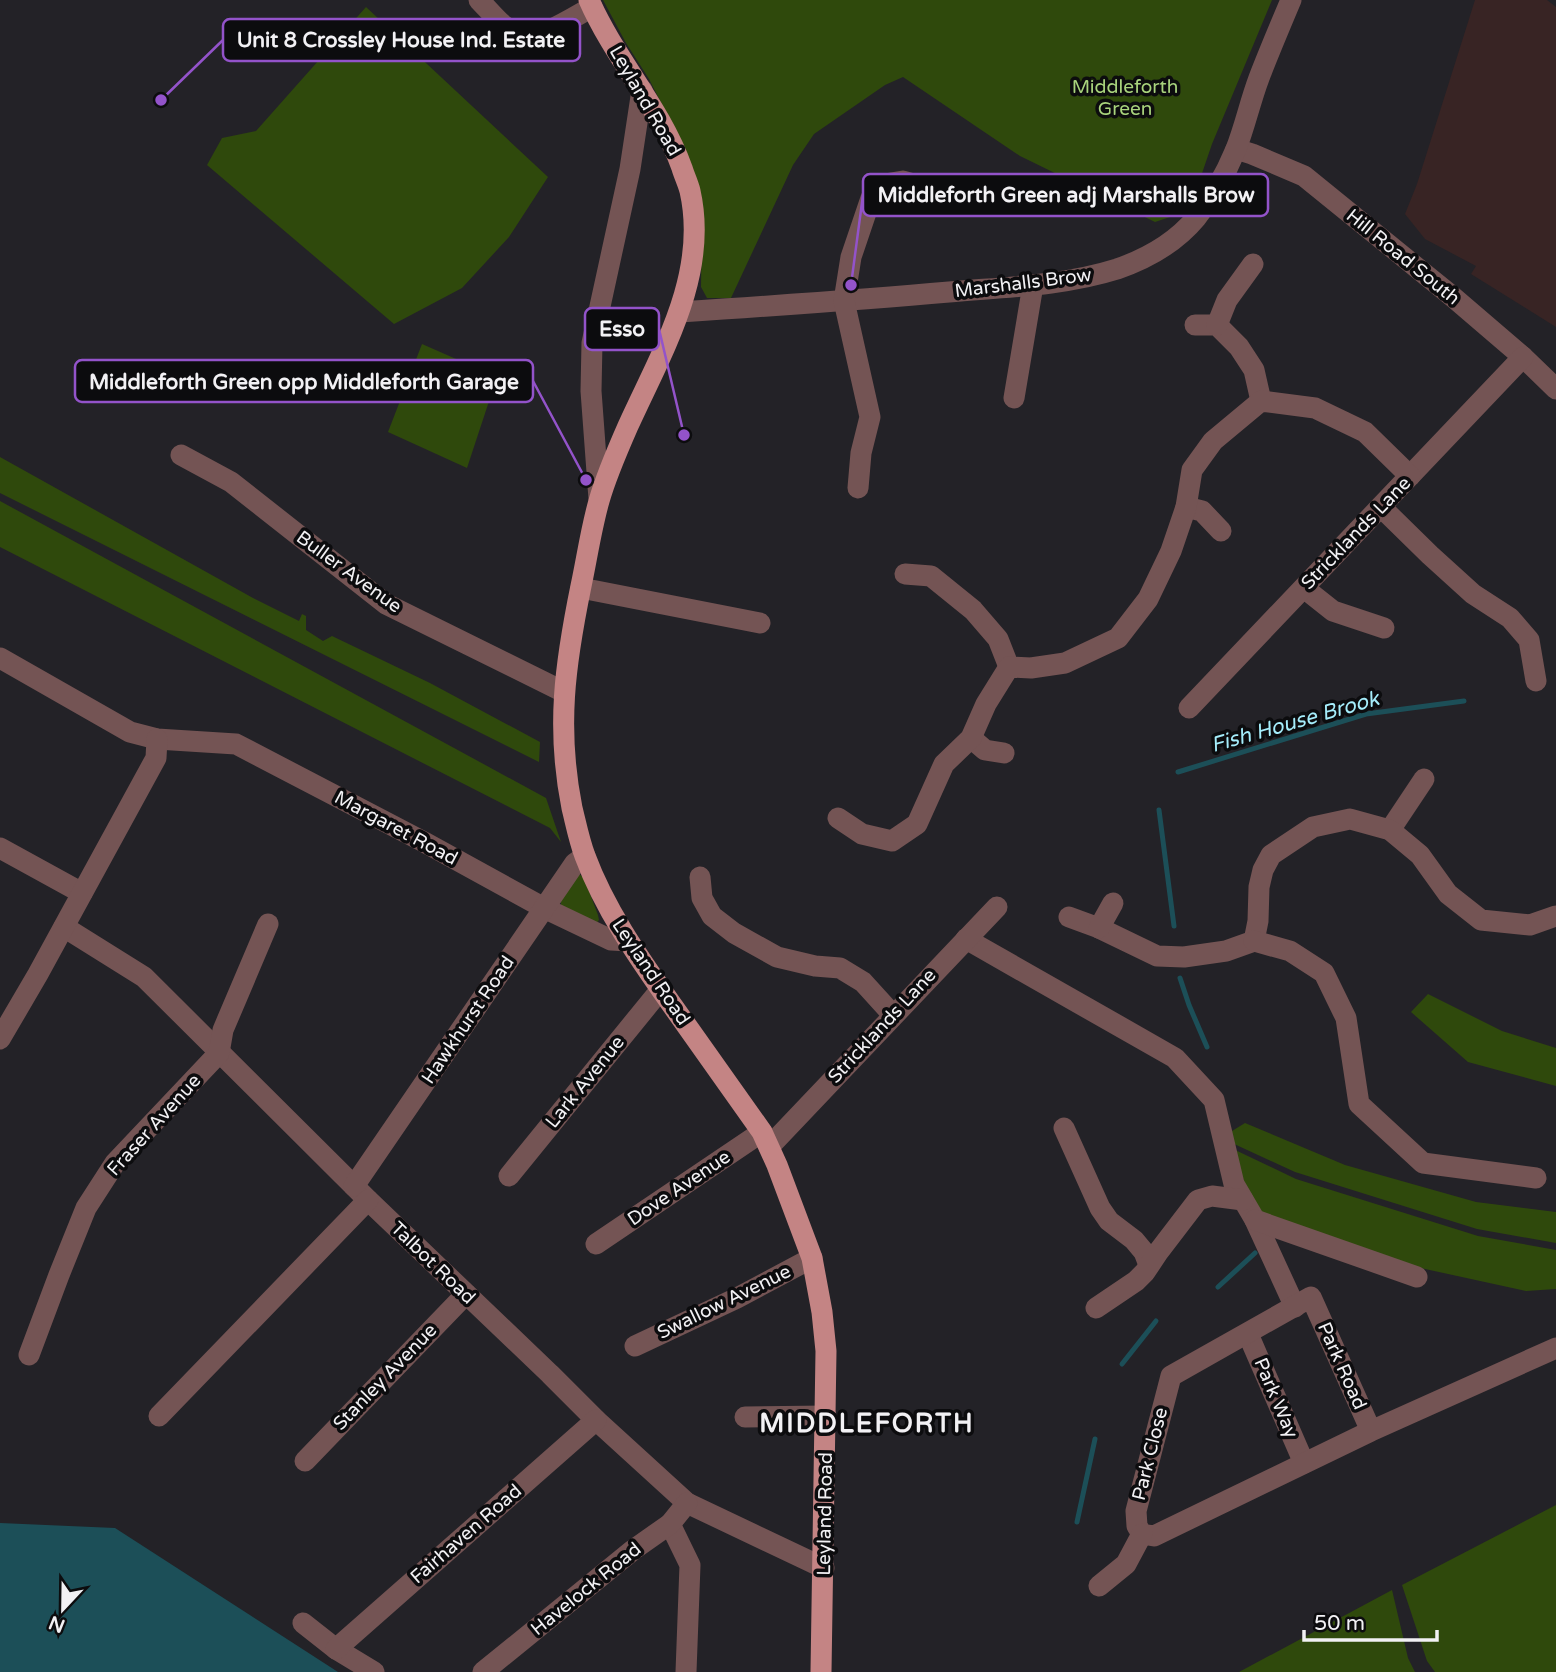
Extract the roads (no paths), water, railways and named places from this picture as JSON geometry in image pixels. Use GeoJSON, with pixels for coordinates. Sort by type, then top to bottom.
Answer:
{"type":"FeatureCollection","features":[{"type":"Feature","properties":{"kind":"main road","name":"Leyland Road"},"geometry":{"type":"LineString","coordinates":[[590,3],[674,145],[690,191],[694,244],[692,266],[680,312],[615,456],[599,499],[590,535],[564,692],[563,742],[566,780],[584,856],[618,926],[765,1139],[812,1258],[827,1351],[821,1672]]}},
{"type":"Feature","properties":{"kind":"street"},"geometry":{"type":"LineString","coordinates":[[479,0],[507,28],[523,38],[535,37],[590,3]]}},
{"type":"Feature","properties":{"kind":"street","name":"Marshalls Brow"},"geometry":{"type":"LineString","coordinates":[[680,312],[1033,285],[1088,276],[1149,256],[1165,246],[1196,218],[1217,187],[1236,149],[1259,79],[1291,0]]}},
{"type":"Feature","properties":{"kind":"street"},"geometry":{"type":"LineString","coordinates":[[599,499],[591,391],[592,343],[630,169],[642,90]]}},
{"type":"Feature","properties":{"kind":"street","name":"Hill Road South"},"geometry":{"type":"LineString","coordinates":[[1236,149],[1304,176],[1453,297],[1556,389]]}},
{"type":"Feature","properties":{"kind":"street"},"geometry":{"type":"LineString","coordinates":[[858,488],[861,453],[870,417],[844,301],[851,257],[872,198],[885,184],[903,181],[928,188]]}},
{"type":"Feature","properties":{"kind":"street"},"geometry":{"type":"LineString","coordinates":[[1217,325],[1227,300],[1253,264]]}},
{"type":"Feature","properties":{"kind":"street"},"geometry":{"type":"LineString","coordinates":[[1014,398],[1033,285]]}},
{"type":"Feature","properties":{"kind":"street"},"geometry":{"type":"LineString","coordinates":[[1195,325],[1217,325],[1238,348],[1254,370],[1261,401]]}},
{"type":"Feature","properties":{"kind":"street","name":"Stricklands Lane"},"geometry":{"type":"LineString","coordinates":[[1189,708],[1523,357]]}},
{"type":"Feature","properties":{"kind":"street"},"geometry":{"type":"LineString","coordinates":[[1009,667],[1031,668],[1065,663],[1118,638],[1148,599],[1171,551],[1186,507],[1192,470],[1213,441],[1261,401],[1315,408],[1364,432],[1410,475]]}},
{"type":"Feature","properties":{"kind":"street","name":"Buller Avenue"},"geometry":{"type":"LineString","coordinates":[[181,455],[231,482],[386,604],[564,692]]}},
{"type":"Feature","properties":{"kind":"street"},"geometry":{"type":"LineString","coordinates":[[1186,507],[1202,511],[1221,531]]}},
{"type":"Feature","properties":{"kind":"street"},"geometry":{"type":"LineString","coordinates":[[1381,507],[1473,594],[1510,618],[1529,640],[1536,681]]}},
{"type":"Feature","properties":{"kind":"street"},"geometry":{"type":"LineString","coordinates":[[905,574],[931,576],[973,610],[998,639],[1009,667]]}},
{"type":"Feature","properties":{"kind":"street"},"geometry":{"type":"LineString","coordinates":[[1304,587],[1333,611],[1384,628]]}},
{"type":"Feature","properties":{"kind":"street"},"geometry":{"type":"LineString","coordinates":[[581,588],[760,623]]}},
{"type":"Feature","properties":{"kind":"street","name":"Margaret Road"},"geometry":{"type":"LineString","coordinates":[[0,658],[130,732],[157,739],[236,744],[544,908],[611,940],[628,941]]}},
{"type":"Feature","properties":{"kind":"street"},"geometry":{"type":"LineString","coordinates":[[838,818],[862,834],[892,841],[917,824],[944,764],[971,738],[986,704],[1009,667]]}},
{"type":"Feature","properties":{"kind":"street"},"geometry":{"type":"LineString","coordinates":[[971,738],[985,750],[1004,753]]}},
{"type":"Feature","properties":{"kind":"street"},"geometry":{"type":"LineString","coordinates":[[0,1039],[156,758],[157,739]]}},
{"type":"Feature","properties":{"kind":"street"},"geometry":{"type":"LineString","coordinates":[[1390,830],[1424,779]]}},
{"type":"Feature","properties":{"kind":"street"},"geometry":{"type":"LineString","coordinates":[[1254,942],[1259,887],[1263,870],[1271,855],[1313,827],[1350,819],[1390,830],[1420,855],[1448,894],[1481,920],[1530,925],[1556,916]]}},
{"type":"Feature","properties":{"kind":"street"},"geometry":{"type":"LineString","coordinates":[[0,848],[82,893]]}},
{"type":"Feature","properties":{"kind":"street","name":"Hawkhurst Road"},"geometry":{"type":"LineString","coordinates":[[159,1416],[361,1193],[544,908],[575,863],[584,856]]}},
{"type":"Feature","properties":{"kind":"street"},"geometry":{"type":"LineString","coordinates":[[700,877],[702,898],[712,916],[734,933],[777,957],[815,966],[840,968],[863,982],[893,1015]]}},
{"type":"Feature","properties":{"kind":"street"},"geometry":{"type":"LineString","coordinates":[[1099,928],[1113,903]]}},
{"type":"Feature","properties":{"kind":"street","name":"Stricklands Lane"},"geometry":{"type":"LineString","coordinates":[[765,1139],[893,1015],[997,907]]}},
{"type":"Feature","properties":{"kind":"street"},"geometry":{"type":"LineString","coordinates":[[1069,917],[1157,956],[1195,956],[1254,942],[1290,951],[1324,973],[1346,1018],[1359,1104],[1423,1163],[1536,1178]]}},
{"type":"Feature","properties":{"kind":"street"},"geometry":{"type":"LineString","coordinates":[[219,1053],[223,1030],[268,924]]}},
{"type":"Feature","properties":{"kind":"street","name":"Talbot Road"},"geometry":{"type":"LineString","coordinates":[[64,927],[145,978],[361,1193],[596,1420],[687,1503],[824,1567]]}},
{"type":"Feature","properties":{"kind":"street","name":"Park Road"},"geometry":{"type":"LineString","coordinates":[[966,939],[1175,1058],[1214,1100],[1234,1184],[1255,1220],[1295,1307],[1311,1297],[1371,1431],[1556,1348]]}},
{"type":"Feature","properties":{"kind":"street","name":"Lark Avenue"},"geometry":{"type":"LineString","coordinates":[[509,1176],[661,989]]}},
{"type":"Feature","properties":{"kind":"street","name":"Fraser Avenue"},"geometry":{"type":"LineString","coordinates":[[29,1355],[86,1208],[115,1163],[219,1053]]}},
{"type":"Feature","properties":{"kind":"street"},"geometry":{"type":"LineString","coordinates":[[1064,1128],[1100,1208],[1108,1220],[1135,1240],[1149,1265]]}},
{"type":"Feature","properties":{"kind":"street","name":"Dove Avenue"},"geometry":{"type":"LineString","coordinates":[[596,1244],[765,1139]]}},
{"type":"Feature","properties":{"kind":"street"},"geometry":{"type":"LineString","coordinates":[[1096,1308],[1136,1281],[1198,1200],[1212,1196],[1242,1200]]}},
{"type":"Feature","properties":{"kind":"street"},"geometry":{"type":"LineString","coordinates":[[1255,1220],[1417,1277]]}},
{"type":"Feature","properties":{"kind":"street","name":"Swallow Avenue"},"geometry":{"type":"LineString","coordinates":[[635,1346],[737,1298],[812,1258]]}},
{"type":"Feature","properties":{"kind":"street","name":"Stanley Avenue"},"geometry":{"type":"LineString","coordinates":[[305,1461],[466,1294]]}},
{"type":"Feature","properties":{"kind":"street","name":"Park Close"},"geometry":{"type":"LineString","coordinates":[[1142,1534],[1137,1525],[1136,1511],[1171,1376],[1295,1307]]}},
{"type":"Feature","properties":{"kind":"street","name":"Park Way"},"geometry":{"type":"LineString","coordinates":[[1248,1334],[1304,1463]]}},
{"type":"Feature","properties":{"kind":"street"},"geometry":{"type":"LineString","coordinates":[[745,1417],[826,1416]]}},
{"type":"Feature","properties":{"kind":"street","name":"Fairhaven Road"},"geometry":{"type":"LineString","coordinates":[[336,1649],[596,1420]]}},
{"type":"Feature","properties":{"kind":"street"},"geometry":{"type":"LineString","coordinates":[[1099,1586],[1126,1564],[1142,1534],[1154,1536],[1371,1431]]}},
{"type":"Feature","properties":{"kind":"street","name":"Havelock Road"},"geometry":{"type":"LineString","coordinates":[[483,1672],[633,1550],[670,1524],[687,1503]]}},
{"type":"Feature","properties":{"kind":"street"},"geometry":{"type":"LineString","coordinates":[[670,1524],[690,1565],[686,1672]]}},
{"type":"Feature","properties":{"kind":"street"},"geometry":{"type":"LineString","coordinates":[[303,1623],[336,1649],[373,1672]]}},
{"type":"Feature","properties":{"kind":"water"},"geometry":{"type":"Polygon","coordinates":[[[0,1523],[115,1528],[338,1672],[0,1672],[0,1523]]]}},
{"type":"Feature","properties":{"kind":"waterway","name":"Fish House Brook"},"geometry":{"type":"LineString","coordinates":[[1178,772],[1366,714],[1464,701]]}},
{"type":"Feature","properties":{"kind":"waterway","name":"Fish House Brook"},"geometry":{"type":"LineString","coordinates":[[1159,810],[1174,926]]}},
{"type":"Feature","properties":{"kind":"waterway","name":"Fish House Brook"},"geometry":{"type":"LineString","coordinates":[[1180,978],[1207,1047]]}},
{"type":"Feature","properties":{"kind":"waterway","name":"Fish House Brook"},"geometry":{"type":"LineString","coordinates":[[1218,1287],[1255,1253]]}},
{"type":"Feature","properties":{"kind":"waterway","name":"Fish House Brook"},"geometry":{"type":"LineString","coordinates":[[1122,1364],[1156,1321]]}},
{"type":"Feature","properties":{"kind":"waterway","name":"Fish House Brook"},"geometry":{"type":"LineString","coordinates":[[1077,1522],[1095,1439]]}},
{"type":"Feature","properties":{"kind":"place","name":"Unit 8 Crossley House Ind. Estate"},"geometry":{"type":"Point","coordinates":[161,100]}},
{"type":"Feature","properties":{"kind":"place","name":"Middleforth Green adj Marshalls Brow"},"geometry":{"type":"Point","coordinates":[851,285]}},
{"type":"Feature","properties":{"kind":"place","name":"Esso"},"geometry":{"type":"Point","coordinates":[684,435]}},
{"type":"Feature","properties":{"kind":"place","name":"Middleforth Green opp Middleforth Garage"},"geometry":{"type":"Point","coordinates":[586,480]}},
{"type":"Feature","properties":{"kind":"district","name":"MIDDLEFORTH"},"geometry":{"type":"Point","coordinates":[867,1423]}},
{"type":"Feature","properties":{"kind":"park label","name":"Middleforth Green"},"geometry":{"type":"Point","coordinates":[1125,98]}}]}
